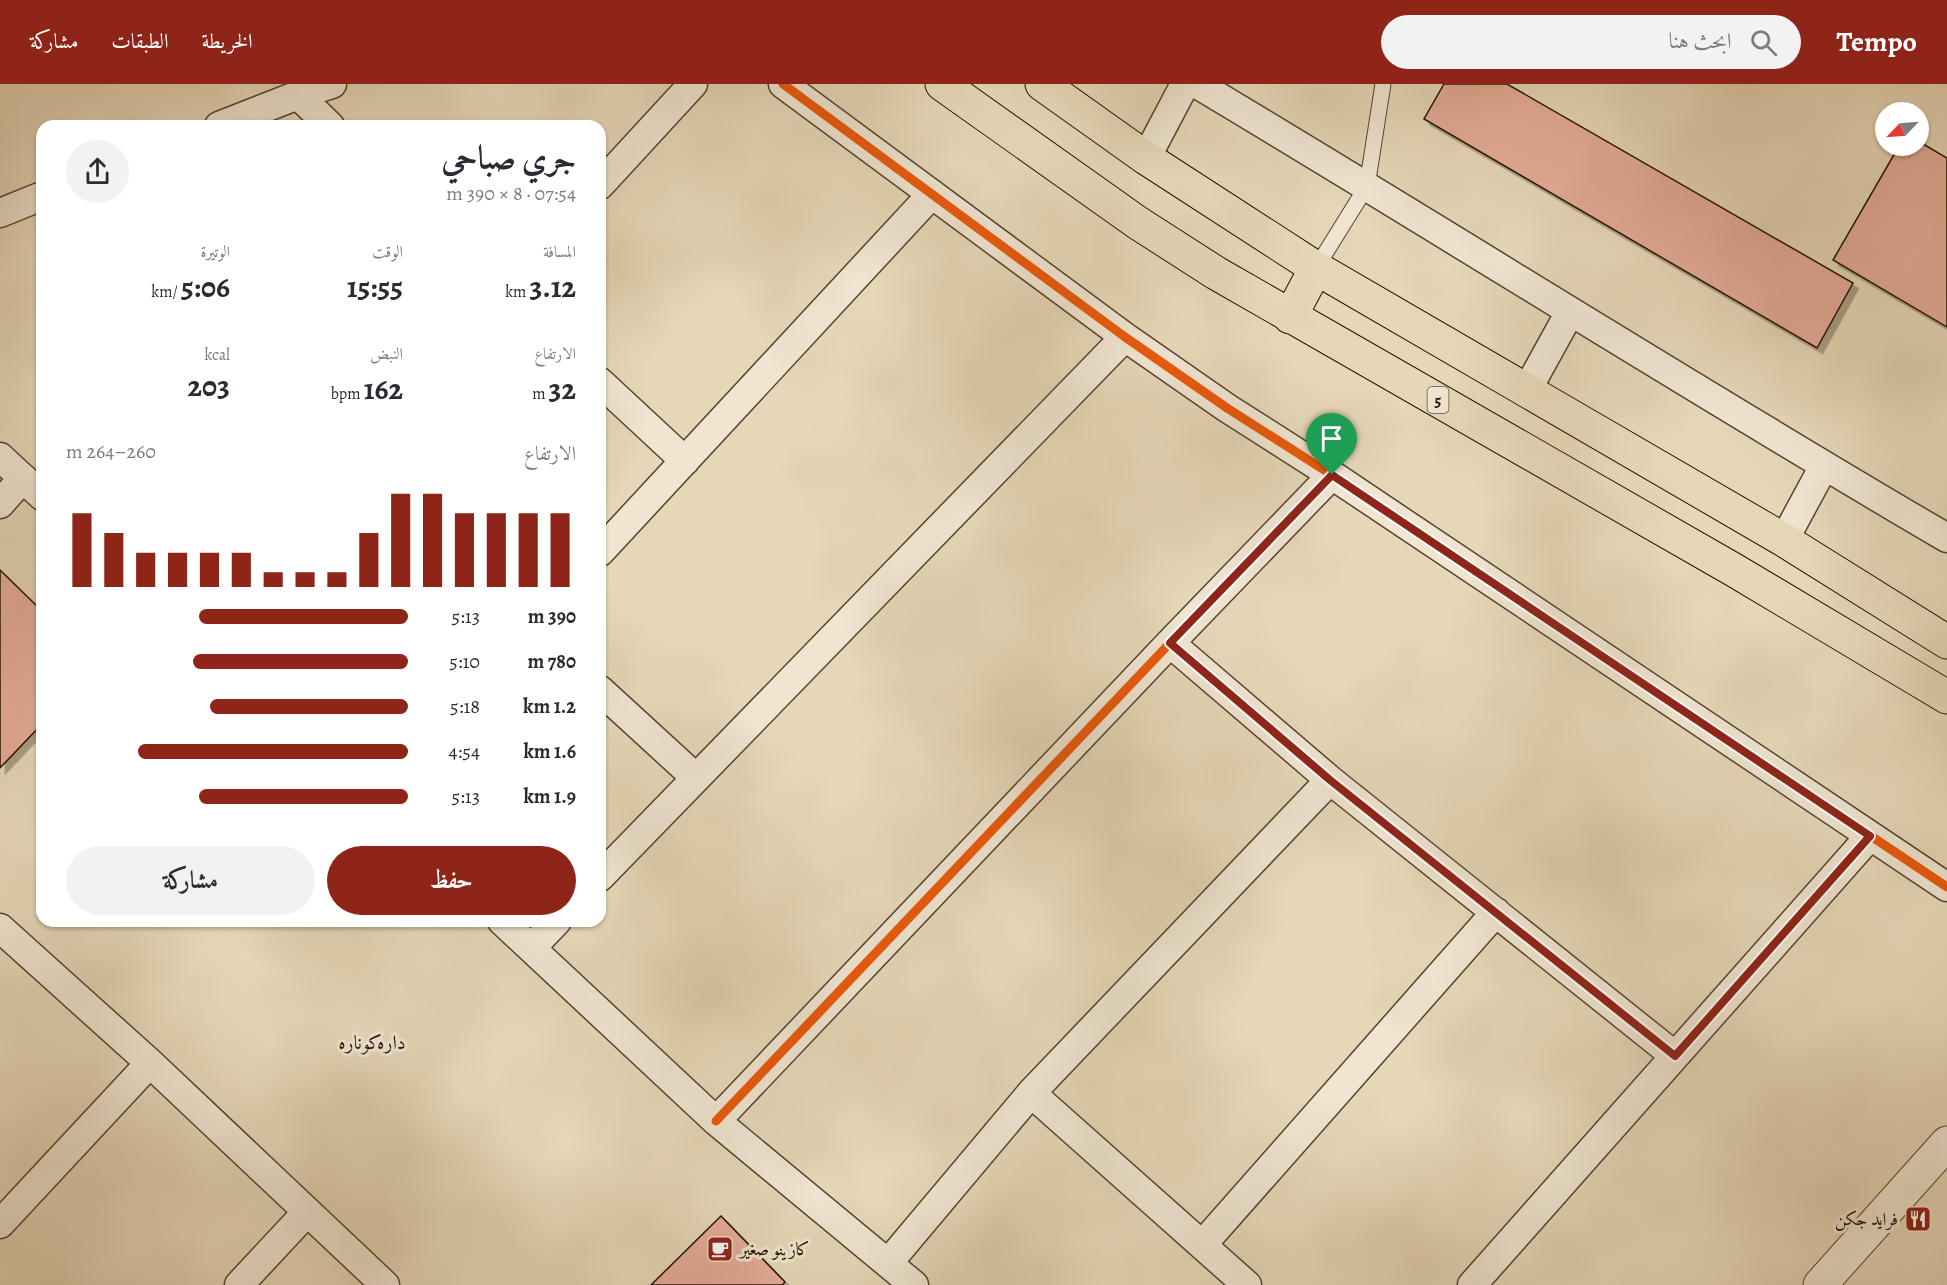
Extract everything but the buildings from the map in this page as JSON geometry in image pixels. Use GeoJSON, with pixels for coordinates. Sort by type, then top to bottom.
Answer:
{"type":"FeatureCollection","features":[{"type":"Feature","properties":{"kind":"highway","name":"5"},"geometry":{"type":"LineString","coordinates":[[942,84],[1138,223],[1290,317],[1734,570],[1947,697]]}},
{"type":"Feature","properties":{"kind":"highway"},"geometry":{"type":"LineString","coordinates":[[1042,84],[1146,158],[1316,268],[1784,540],[1947,642]]}},
{"type":"Feature","properties":{"kind":"highway"},"geometry":{"type":"LineString","coordinates":[[1290,317],[1316,268]]}},
{"type":"Feature","properties":{"kind":"street"},"geometry":{"type":"LineString","coordinates":[[234,120],[332,84]]}},
{"type":"Feature","properties":{"kind":"street"},"geometry":{"type":"LineString","coordinates":[[606,178],[693,84]]}},
{"type":"Feature","properties":{"kind":"street"},"geometry":{"type":"LineString","coordinates":[[783,84],[1125,337],[1227,408],[1332,475],[1947,887]]}},
{"type":"Feature","properties":{"kind":"street"},"geometry":{"type":"LineString","coordinates":[[1146,158],[1185,84]]}},
{"type":"Feature","properties":{"kind":"street"},"geometry":{"type":"LineString","coordinates":[[1197,84],[1824,466],[1947,538]]}},
{"type":"Feature","properties":{"kind":"street"},"geometry":{"type":"LineString","coordinates":[[298,95],[324,120]]}},
{"type":"Feature","properties":{"kind":"street"},"geometry":{"type":"LineString","coordinates":[[606,546],[932,194]]}},
{"type":"Feature","properties":{"kind":"street"},"geometry":{"type":"LineString","coordinates":[[0,213],[36,198]]}},
{"type":"Feature","properties":{"kind":"street"},"geometry":{"type":"LineString","coordinates":[[1527,390],[1570,312]]}},
{"type":"Feature","properties":{"kind":"street"},"geometry":{"type":"LineString","coordinates":[[606,871],[1125,337]]}},
{"type":"Feature","properties":{"kind":"street"},"geometry":{"type":"LineString","coordinates":[[606,388],[685,461]]}},
{"type":"Feature","properties":{"kind":"street"},"geometry":{"type":"LineString","coordinates":[[0,457],[32,487],[0,504]]}},
{"type":"Feature","properties":{"kind":"street"},"geometry":{"type":"LineString","coordinates":[[1784,540],[1824,466]]}},
{"type":"Feature","properties":{"kind":"street"},"geometry":{"type":"LineString","coordinates":[[716,1121],[1332,475]]}},
{"type":"Feature","properties":{"kind":"street"},"geometry":{"type":"LineString","coordinates":[[1170,643],[1330,780],[1675,1056]]}},
{"type":"Feature","properties":{"kind":"street"},"geometry":{"type":"LineString","coordinates":[[606,696],[696,778]]}},
{"type":"Feature","properties":{"kind":"street"},"geometry":{"type":"LineString","coordinates":[[889,1262],[1031,1093],[1330,780]]}},
{"type":"Feature","properties":{"kind":"street"},"geometry":{"type":"LineString","coordinates":[[1472,1285],[1870,836]]}},
{"type":"Feature","properties":{"kind":"street"},"geometry":{"type":"LineString","coordinates":[[1202,1245],[1496,912]]}},
{"type":"Feature","properties":{"kind":"street"},"geometry":{"type":"LineString","coordinates":[[508,927],[716,1121],[914,1285]]}},
{"type":"Feature","properties":{"kind":"street"},"geometry":{"type":"LineString","coordinates":[[531,948],[551,927]]}},
{"type":"Feature","properties":{"kind":"street"},"geometry":{"type":"LineString","coordinates":[[0,928],[150,1063],[385,1285]]}},
{"type":"Feature","properties":{"kind":"street"},"geometry":{"type":"LineString","coordinates":[[0,1224],[150,1063]]}},
{"type":"Feature","properties":{"kind":"street"},"geometry":{"type":"LineString","coordinates":[[1031,1093],[1247,1285]]}},
{"type":"Feature","properties":{"kind":"street"},"geometry":{"type":"LineString","coordinates":[[1820,1285],[1947,1143]]}},
{"type":"Feature","properties":{"kind":"street"},"geometry":{"type":"LineString","coordinates":[[239,1285],[307,1212]]}},
{"type":"Feature","properties":{"kind":"lane"},"geometry":{"type":"LineString","coordinates":[[1316,268],[1367,186],[1383,84]]}},
{"type":"Feature","properties":{"kind":"cycle path"},"geometry":{"type":"LineString","coordinates":[[783,84],[1125,337],[1227,408],[1332,475],[1947,887]]}},
{"type":"Feature","properties":{"kind":"cycle path"},"geometry":{"type":"LineString","coordinates":[[716,1121],[1332,475]]}},
{"type":"Feature","properties":{"kind":"place","name":"فراید جكن"},"geometry":{"type":"Point","coordinates":[1918,1219]}},
{"type":"Feature","properties":{"kind":"place","name":"كازينو صغير"},"geometry":{"type":"Point","coordinates":[720,1249]}},
{"type":"Feature","properties":{"kind":"district","name":"دارەکونارە"},"geometry":{"type":"Point","coordinates":[372,1042]}},
{"type":"Feature","properties":{"kind":"route"},"geometry":{"type":"LineString","coordinates":[[1332,475],[1870,836],[1675,1056],[1330,780],[1170,643],[1332,475]]}}]}
